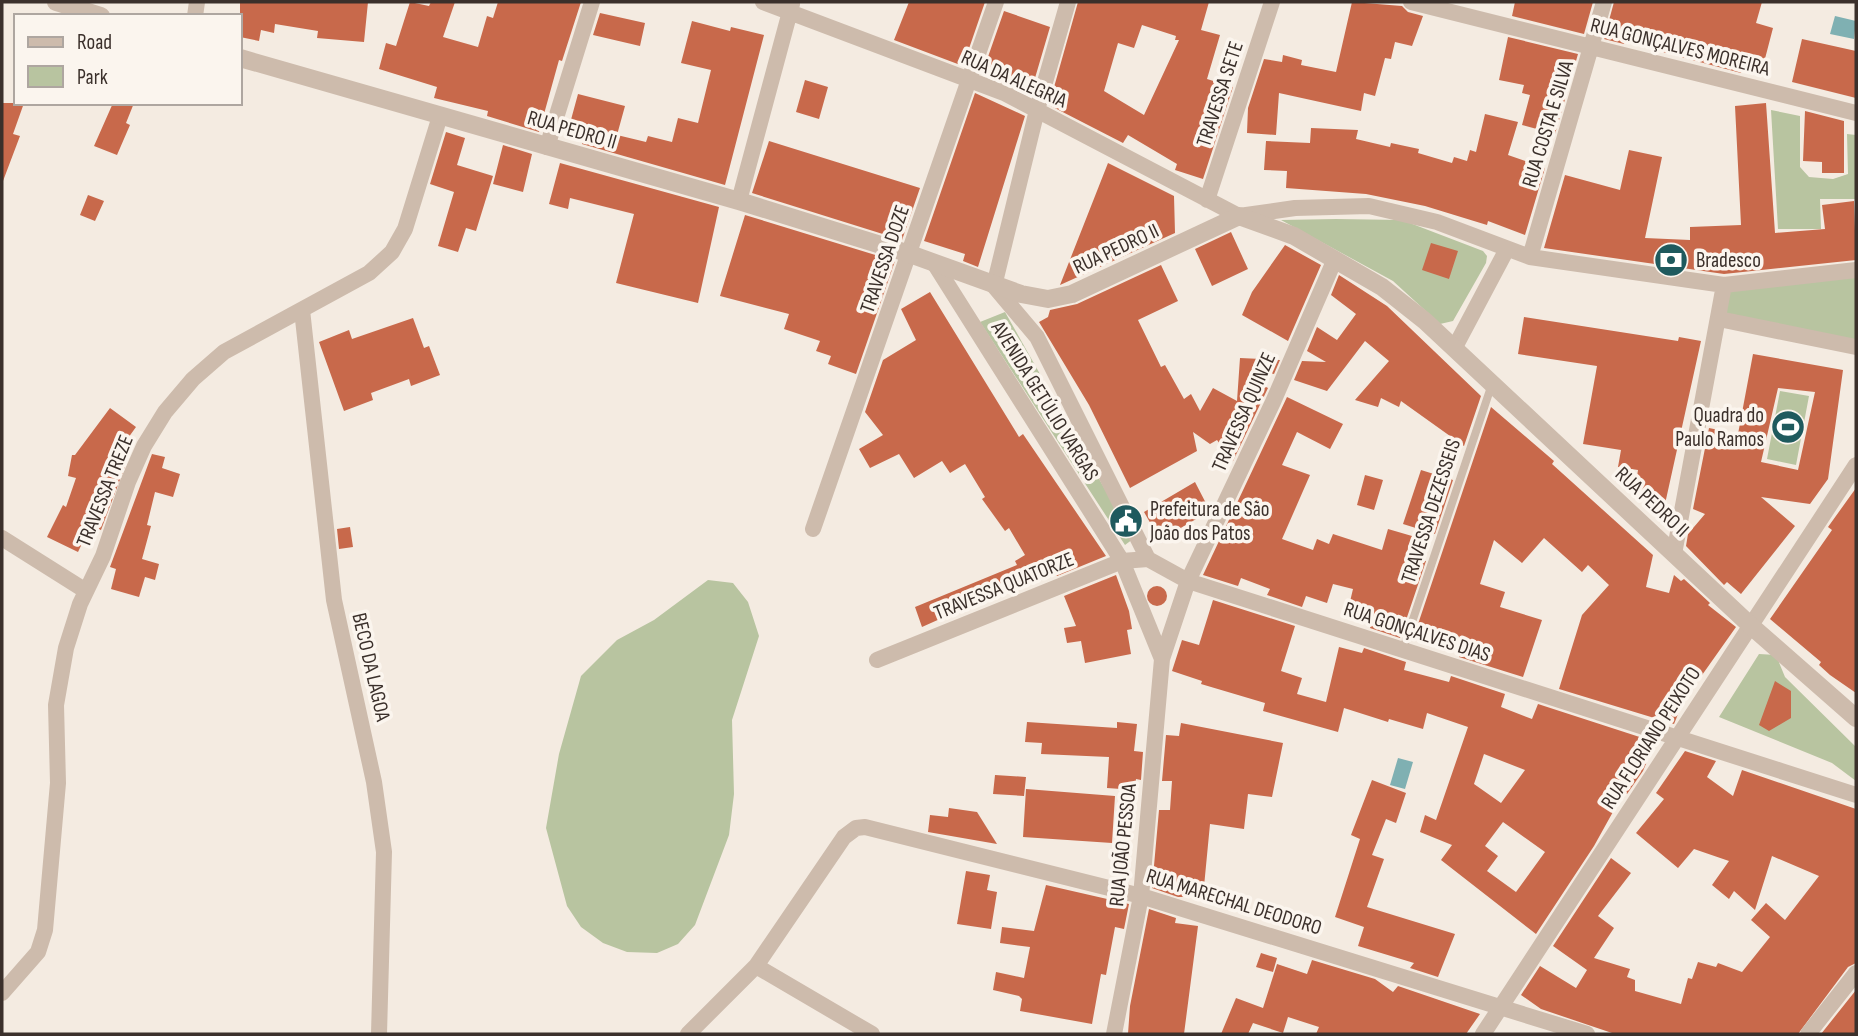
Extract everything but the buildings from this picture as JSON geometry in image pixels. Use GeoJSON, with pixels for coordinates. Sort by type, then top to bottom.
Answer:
{"type":"FeatureCollection","features":[{"type":"Feature","properties":{"kind":"street"},"geometry":{"type":"LineString","coordinates":[[56,2],[95,14]]}},
{"type":"Feature","properties":{"kind":"street"},"geometry":{"type":"LineString","coordinates":[[547,147],[592,2]]}},
{"type":"Feature","properties":{"kind":"street","name":"RUA DA ALEGRIA"},"geometry":{"type":"LineString","coordinates":[[763,2],[791,7],[1037,110],[1239,216]]}},
{"type":"Feature","properties":{"kind":"street","name":"TRAVESSA DOZE"},"geometry":{"type":"LineString","coordinates":[[813,529],[910,254],[967,79],[996,2]]}},
{"type":"Feature","properties":{"kind":"street"},"geometry":{"type":"LineString","coordinates":[[994,286],[1037,110],[1068,2]]}},
{"type":"Feature","properties":{"kind":"street","name":"TRAVESSA SETE"},"geometry":{"type":"LineString","coordinates":[[1207,200],[1272,2]]}},
{"type":"Feature","properties":{"kind":"street","name":"RUA GONÇALVES MOREIRA"},"geometry":{"type":"LineString","coordinates":[[1411,2],[1856,113]]}},
{"type":"Feature","properties":{"kind":"street","name":"RUA COSTA E SILVA"},"geometry":{"type":"LineString","coordinates":[[1530,257],[1604,2]]}},
{"type":"Feature","properties":{"kind":"street"},"geometry":{"type":"LineString","coordinates":[[739,201],[791,7]]}},
{"type":"Feature","properties":{"kind":"street","name":"RUA PEDRO II"},"geometry":{"type":"LineString","coordinates":[[242,59],[739,201],[910,254],[994,286],[1048,299],[1072,294],[1239,216],[1294,236],[1382,287],[1455,347],[1750,625],[1856,718]]}},
{"type":"Feature","properties":{"kind":"street","name":"TRAVESSA TREZE"},"geometry":{"type":"LineString","coordinates":[[2,993],[38,952],[45,930],[58,783],[56,705],[66,648],[86,591],[103,556],[128,482],[165,412],[193,379],[224,352],[369,274],[393,252],[405,229],[440,116]]}},
{"type":"Feature","properties":{"kind":"street"},"geometry":{"type":"LineString","coordinates":[[1239,216],[1295,208],[1369,206],[1437,222],[1530,257],[1724,285],[1856,270]]}},
{"type":"Feature","properties":{"kind":"street"},"geometry":{"type":"LineString","coordinates":[[1455,347],[1507,249]]}},
{"type":"Feature","properties":{"kind":"street","name":"TRAVESSA QUINZE"},"geometry":{"type":"LineString","coordinates":[[1188,581],[1273,402],[1335,259]]}},
{"type":"Feature","properties":{"kind":"street","name":"AVENIDA GETÚLIO VARGAS"},"geometry":{"type":"LineString","coordinates":[[934,262],[1122,561]]}},
{"type":"Feature","properties":{"kind":"street"},"geometry":{"type":"LineString","coordinates":[[1674,554],[1724,285]]}},
{"type":"Feature","properties":{"kind":"street","name":"AVENIDA GETÚLIO VARGAS"},"geometry":{"type":"LineString","coordinates":[[994,286],[1037,337],[1148,559]]}},
{"type":"Feature","properties":{"kind":"street","name":"BECO DA LAGOA"},"geometry":{"type":"LineString","coordinates":[[302,310],[334,600],[374,782],[384,852],[379,1034]]}},
{"type":"Feature","properties":{"kind":"street"},"geometry":{"type":"LineString","coordinates":[[1719,319],[1856,347]]}},
{"type":"Feature","properties":{"kind":"street","name":"RUA FLORIANO PEIXOTO"},"geometry":{"type":"LineString","coordinates":[[1483,1034],[1856,465]]}},
{"type":"Feature","properties":{"kind":"street"},"geometry":{"type":"LineString","coordinates":[[2,538],[86,591]]}},
{"type":"Feature","properties":{"kind":"street","name":"RUA GONÇALVES DIAS"},"geometry":{"type":"LineString","coordinates":[[1148,559],[1188,581],[1856,795]]}},
{"type":"Feature","properties":{"kind":"street","name":"TRAVESSA QUATORZE"},"geometry":{"type":"LineString","coordinates":[[877,660],[1122,561],[1148,559]]}},
{"type":"Feature","properties":{"kind":"street","name":"RUA JOÃO PESSOA"},"geometry":{"type":"LineString","coordinates":[[1122,561],[1162,659]]}},
{"type":"Feature","properties":{"kind":"street","name":"RUA JOÃO PESSOA"},"geometry":{"type":"LineString","coordinates":[[1114,1034],[1141,895],[1162,659],[1188,581]]}},
{"type":"Feature","properties":{"kind":"street","name":"RUA MARECHAL DEODORO"},"geometry":{"type":"LineString","coordinates":[[756,966],[844,837],[856,828],[865,827],[1141,895],[1502,1005],[1587,1034]]}},
{"type":"Feature","properties":{"kind":"street"},"geometry":{"type":"LineString","coordinates":[[688,1034],[756,966],[872,1034]]}},
{"type":"Feature","properties":{"kind":"street"},"geometry":{"type":"LineString","coordinates":[[1808,1034],[1856,973]]}},
{"type":"Feature","properties":{"kind":"lane","name":"TRAVESSA DEZESSEIS"},"geometry":{"type":"LineString","coordinates":[[1404,649],[1492,383]]}},
{"type":"Feature","properties":{"kind":"green space"},"geometry":{"type":"Polygon","coordinates":[[[1771,110],[1800,116],[1800,167],[1809,177],[1833,179],[1848,174],[1847,134],[1856,135],[1856,206],[1855,199],[1820,199],[1821,229],[1778,229],[1771,110]]]}},
{"type":"Feature","properties":{"kind":"green space"},"geometry":{"type":"Polygon","coordinates":[[[1281,220],[1402,220],[1483,251],[1487,256],[1486,263],[1453,321],[1440,324],[1393,281],[1281,220]]]}},
{"type":"Feature","properties":{"kind":"green space"},"geometry":{"type":"Polygon","coordinates":[[[1856,274],[1856,343],[1722,316],[1727,288],[1856,274]]]}},
{"type":"Feature","properties":{"kind":"green space"},"geometry":{"type":"Polygon","coordinates":[[[1005,312],[1133,539],[1125,545],[980,322],[1005,312]]]}},
{"type":"Feature","properties":{"kind":"green space","name":"Quadra do Paulo Ramos"},"geometry":{"type":"Polygon","coordinates":[[[1780,391],[1809,396],[1796,465],[1767,459],[1780,391]]]}},
{"type":"Feature","properties":{"kind":"green space"},"geometry":{"type":"Polygon","coordinates":[[[708,580],[733,583],[748,602],[759,636],[732,720],[734,794],[729,835],[695,925],[678,944],[657,953],[627,952],[603,943],[581,927],[567,906],[546,828],[559,754],[581,676],[617,640],[654,620],[708,580]]]}},
{"type":"Feature","properties":{"kind":"green space"},"geometry":{"type":"Polygon","coordinates":[[[1759,654],[1776,655],[1785,677],[1856,747],[1856,781],[1832,763],[1719,717],[1759,654]]]}},
{"type":"Feature","properties":{"kind":"water"},"geometry":{"type":"Polygon","coordinates":[[[1835,16],[1856,21],[1854,39],[1830,34],[1835,16]]]}},
{"type":"Feature","properties":{"kind":"water"},"geometry":{"type":"Polygon","coordinates":[[[1398,758],[1413,762],[1405,789],[1390,785],[1398,758]]]}},
{"type":"Feature","properties":{"kind":"place","name":"Bradesco"},"geometry":{"type":"Point","coordinates":[1671,260]}},
{"type":"Feature","properties":{"kind":"place","name":"Quadra do Paulo Ramos"},"geometry":{"type":"Point","coordinates":[1788,427]}},
{"type":"Feature","properties":{"kind":"place","name":"Prefeitura de São João dos Patos"},"geometry":{"type":"Point","coordinates":[1126,521]}}]}
